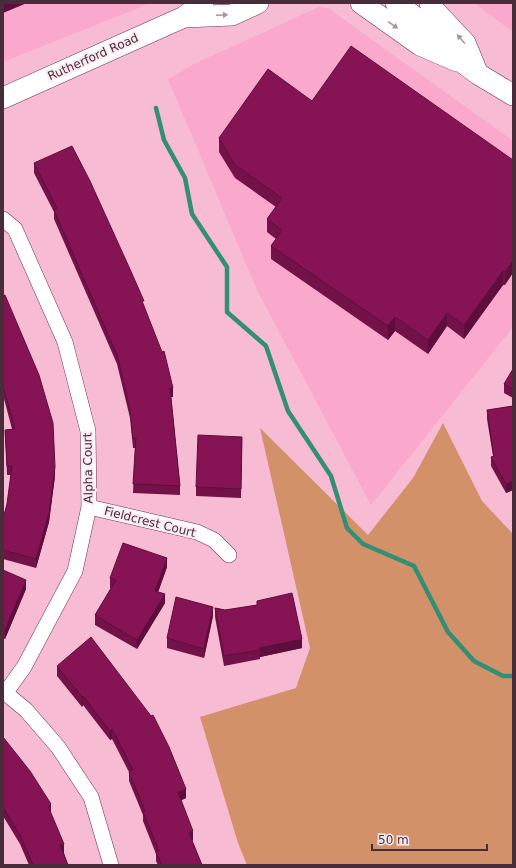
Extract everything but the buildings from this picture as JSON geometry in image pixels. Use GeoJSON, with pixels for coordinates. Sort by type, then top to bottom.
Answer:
{"type":"FeatureCollection","features":[{"type":"Feature","properties":{"kind":"main road"},"geometry":{"type":"LineString","coordinates":[[188,10],[203,3]]}},
{"type":"Feature","properties":{"kind":"main road"},"geometry":{"type":"LineString","coordinates":[[188,10],[232,15],[258,3]]}},
{"type":"Feature","properties":{"kind":"main road"},"geometry":{"type":"LineString","coordinates":[[361,3],[420,45],[470,69],[513,95]]}},
{"type":"Feature","properties":{"kind":"main road"},"geometry":{"type":"LineString","coordinates":[[396,3],[431,28],[470,69]]}},
{"type":"Feature","properties":{"kind":"main road"},"geometry":{"type":"LineString","coordinates":[[430,3],[433,9],[465,43],[470,69]]}},
{"type":"Feature","properties":{"kind":"main road","name":"Rutherford Road"},"geometry":{"type":"LineString","coordinates":[[3,98],[157,28],[188,10]]}},
{"type":"Feature","properties":{"kind":"street","name":"Alpha Court"},"geometry":{"type":"LineString","coordinates":[[3,218],[15,229],[65,342],[88,431],[89,507],[76,571],[24,667],[4,692]]}},
{"type":"Feature","properties":{"kind":"street","name":"Fieldcrest Court"},"geometry":{"type":"LineString","coordinates":[[89,507],[197,532],[214,540],[229,555]]}},
{"type":"Feature","properties":{"kind":"street"},"geometry":{"type":"LineString","coordinates":[[4,692],[26,710],[58,747],[91,797],[111,865]]}},
{"type":"Feature","properties":{"kind":"shaded area"},"geometry":{"type":"Polygon","coordinates":[[[3,3],[151,3],[3,62],[3,3]]]}},
{"type":"Feature","properties":{"kind":"shaded area"},"geometry":{"type":"Polygon","coordinates":[[[474,3],[513,3],[513,32],[474,3]]]}},
{"type":"Feature","properties":{"kind":"shaded area"},"geometry":{"type":"Polygon","coordinates":[[[319,7],[328,8],[513,141],[513,327],[371,505],[257,290],[168,79],[194,64],[319,7]]]}},
{"type":"Feature","properties":{"kind":"shaded area"},"geometry":{"type":"Polygon","coordinates":[[[443,423],[482,501],[513,534],[513,865],[247,865],[238,843],[200,717],[296,688],[310,648],[260,428],[368,535],[413,478],[443,423]]]}},
{"type":"Feature","properties":{"kind":"waterway"},"geometry":{"type":"LineString","coordinates":[[156,108],[164,140],[185,178],[192,214],[227,267],[227,312],[266,346],[288,411],[331,476],[347,528],[363,544],[414,566],[448,632],[474,661],[503,676],[513,676]]}}]}
